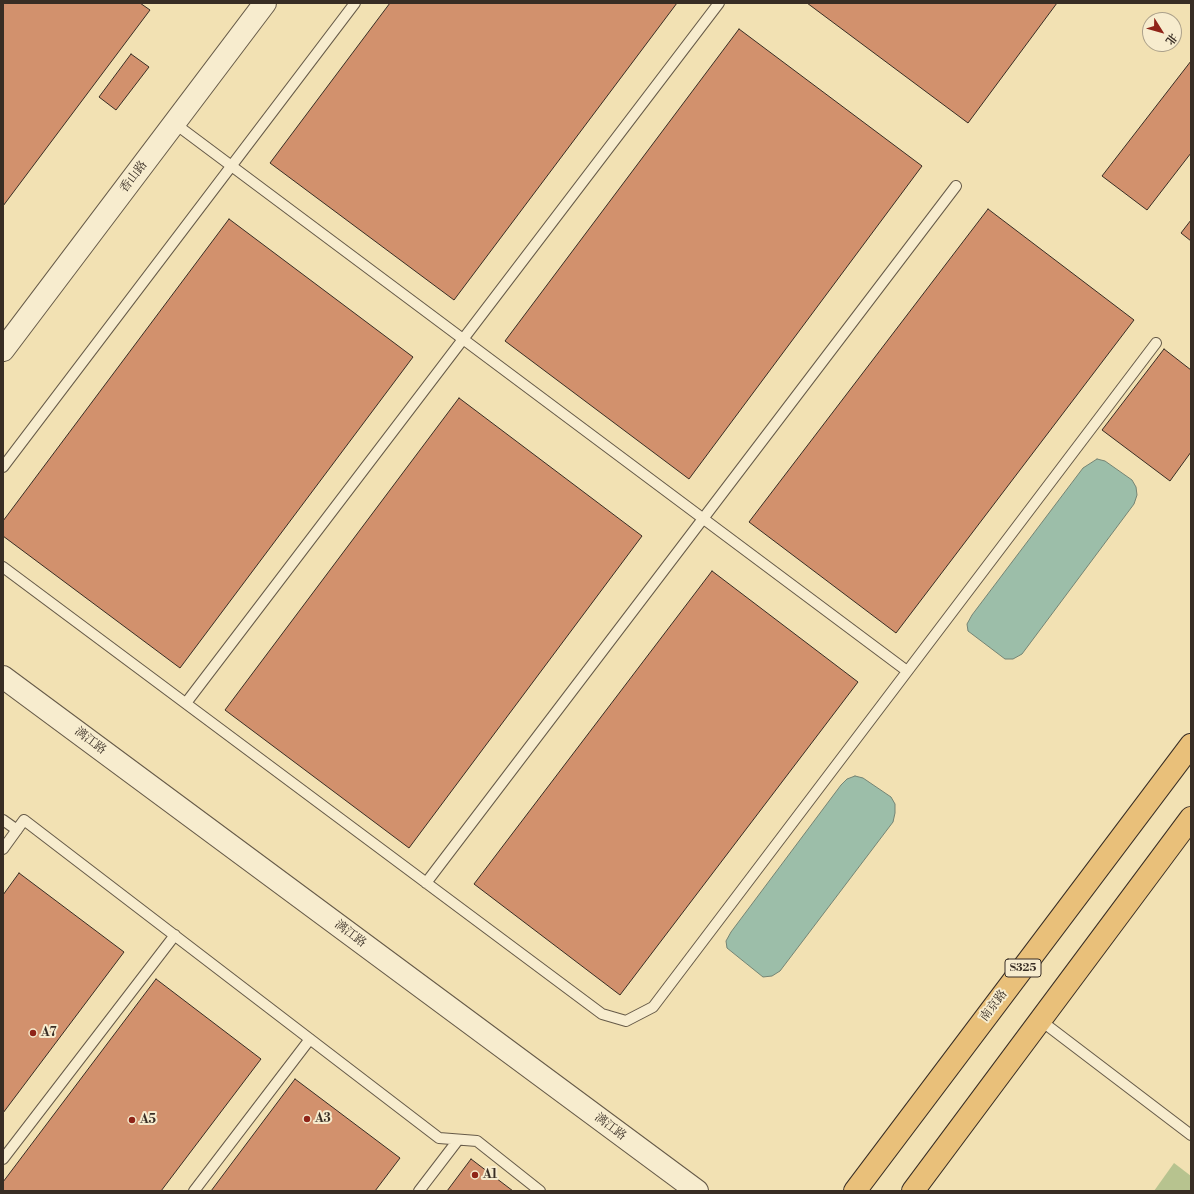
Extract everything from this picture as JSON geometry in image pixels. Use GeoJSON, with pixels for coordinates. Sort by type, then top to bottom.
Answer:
{"type":"FeatureCollection","features":[{"type":"Feature","properties":{"kind":"main road","name":"南京路"},"geometry":{"type":"LineString","coordinates":[[855,1191],[1191,745]]}},
{"type":"Feature","properties":{"kind":"main road"},"geometry":{"type":"LineString","coordinates":[[913,1191],[1191,818]]}},
{"type":"Feature","properties":{"kind":"street","name":"香山路"},"geometry":{"type":"LineString","coordinates":[[3,350],[265,3]]}},
{"type":"Feature","properties":{"kind":"street","name":"漓江路"},"geometry":{"type":"LineString","coordinates":[[3,677],[697,1191]]}},
{"type":"Feature","properties":{"kind":"street"},"geometry":{"type":"LineString","coordinates":[[594,1115],[674,1191]]}},
{"type":"Feature","properties":{"kind":"lane"},"geometry":{"type":"LineString","coordinates":[[3,467],[355,3]]}},
{"type":"Feature","properties":{"kind":"lane"},"geometry":{"type":"LineString","coordinates":[[186,703],[718,3]]}},
{"type":"Feature","properties":{"kind":"lane"},"geometry":{"type":"LineString","coordinates":[[174,123],[907,671]]}},
{"type":"Feature","properties":{"kind":"lane"},"geometry":{"type":"LineString","coordinates":[[426,883],[956,186]]}},
{"type":"Feature","properties":{"kind":"lane"},"geometry":{"type":"LineString","coordinates":[[3,567],[602,1014],[626,1021],[653,1007],[1156,343]]}},
{"type":"Feature","properties":{"kind":"lane"},"geometry":{"type":"LineString","coordinates":[[3,820],[17,830]]}},
{"type":"Feature","properties":{"kind":"lane"},"geometry":{"type":"LineString","coordinates":[[3,848],[24,820],[439,1138],[476,1141],[540,1191]]}},
{"type":"Feature","properties":{"kind":"lane"},"geometry":{"type":"LineString","coordinates":[[3,1160],[175,935]]}},
{"type":"Feature","properties":{"kind":"lane"},"geometry":{"type":"LineString","coordinates":[[1040,1020],[1191,1135]]}},
{"type":"Feature","properties":{"kind":"lane"},"geometry":{"type":"LineString","coordinates":[[194,1191],[310,1039]]}},
{"type":"Feature","properties":{"kind":"lane"},"geometry":{"type":"LineString","coordinates":[[420,1191],[458,1140]]}},
{"type":"Feature","properties":{"kind":"shaded area"},"geometry":{"type":"Polygon","coordinates":[[[1097,459],[1105,461],[1132,480],[1136,487],[1137,495],[1134,504],[1022,654],[1013,659],[1005,659],[968,631],[967,624],[972,615],[1083,468],[1097,459]]]}},
{"type":"Feature","properties":{"kind":"shaded area"},"geometry":{"type":"Polygon","coordinates":[[[855,776],[863,778],[891,797],[895,804],[893,822],[780,971],[772,976],[763,977],[727,948],[726,941],[731,932],[841,785],[847,779],[855,776]]]}},
{"type":"Feature","properties":{"kind":"shaded area"},"geometry":{"type":"Polygon","coordinates":[[[1174,1163],[1191,1176],[1191,1191],[1154,1191],[1174,1163]]]}},
{"type":"Feature","properties":{"kind":"building"},"geometry":{"type":"Polygon","coordinates":[[[3,3],[140,3],[150,10],[3,206],[3,3]]]}},
{"type":"Feature","properties":{"kind":"building"},"geometry":{"type":"Polygon","coordinates":[[[390,3],[677,3],[454,300],[270,163],[390,3]]]}},
{"type":"Feature","properties":{"kind":"building"},"geometry":{"type":"Polygon","coordinates":[[[807,3],[1057,3],[968,123],[807,3]]]}},
{"type":"Feature","properties":{"kind":"building"},"geometry":{"type":"Polygon","coordinates":[[[739,29],[922,166],[689,479],[505,341],[739,29]]]}},
{"type":"Feature","properties":{"kind":"building"},"geometry":{"type":"Polygon","coordinates":[[[131,54],[149,67],[116,110],[99,97],[131,54]]]}},
{"type":"Feature","properties":{"kind":"building"},"geometry":{"type":"Polygon","coordinates":[[[1191,61],[1191,153],[1147,210],[1102,176],[1191,61]]]}},
{"type":"Feature","properties":{"kind":"building"},"geometry":{"type":"Polygon","coordinates":[[[988,209],[1134,320],[896,633],[749,522],[988,209]]]}},
{"type":"Feature","properties":{"kind":"building"},"geometry":{"type":"Polygon","coordinates":[[[229,219],[413,357],[180,668],[3,536],[3,521],[229,219]]]}},
{"type":"Feature","properties":{"kind":"building"},"geometry":{"type":"Polygon","coordinates":[[[1191,220],[1191,241],[1181,233],[1191,220]]]}},
{"type":"Feature","properties":{"kind":"building"},"geometry":{"type":"Polygon","coordinates":[[[1164,349],[1191,370],[1191,452],[1170,481],[1102,430],[1164,349]]]}},
{"type":"Feature","properties":{"kind":"building"},"geometry":{"type":"Polygon","coordinates":[[[459,398],[642,536],[409,848],[225,710],[459,398]]]}},
{"type":"Feature","properties":{"kind":"building"},"geometry":{"type":"Polygon","coordinates":[[[712,571],[858,682],[620,995],[474,884],[712,571]]]}},
{"type":"Feature","properties":{"kind":"building","name":"A7"},"geometry":{"type":"Polygon","coordinates":[[[19,873],[124,952],[3,1113],[3,895],[19,873]]]}},
{"type":"Feature","properties":{"kind":"building","name":"A5"},"geometry":{"type":"Polygon","coordinates":[[[156,979],[261,1059],[161,1191],[3,1191],[3,1182],[156,979]]]}},
{"type":"Feature","properties":{"kind":"building","name":"A3"},"geometry":{"type":"Polygon","coordinates":[[[295,1079],[400,1158],[375,1191],[211,1191],[295,1079]]]}},
{"type":"Feature","properties":{"kind":"building","name":"A1"},"geometry":{"type":"Polygon","coordinates":[[[471,1159],[513,1191],[447,1191],[471,1159]]]}},
{"type":"Feature","properties":{"kind":"place","name":"A7"},"geometry":{"type":"Point","coordinates":[33,1033]}},
{"type":"Feature","properties":{"kind":"place","name":"A3"},"geometry":{"type":"Point","coordinates":[307,1119]}},
{"type":"Feature","properties":{"kind":"place","name":"A5"},"geometry":{"type":"Point","coordinates":[132,1120]}},
{"type":"Feature","properties":{"kind":"place","name":"A1"},"geometry":{"type":"Point","coordinates":[475,1175]}}]}
